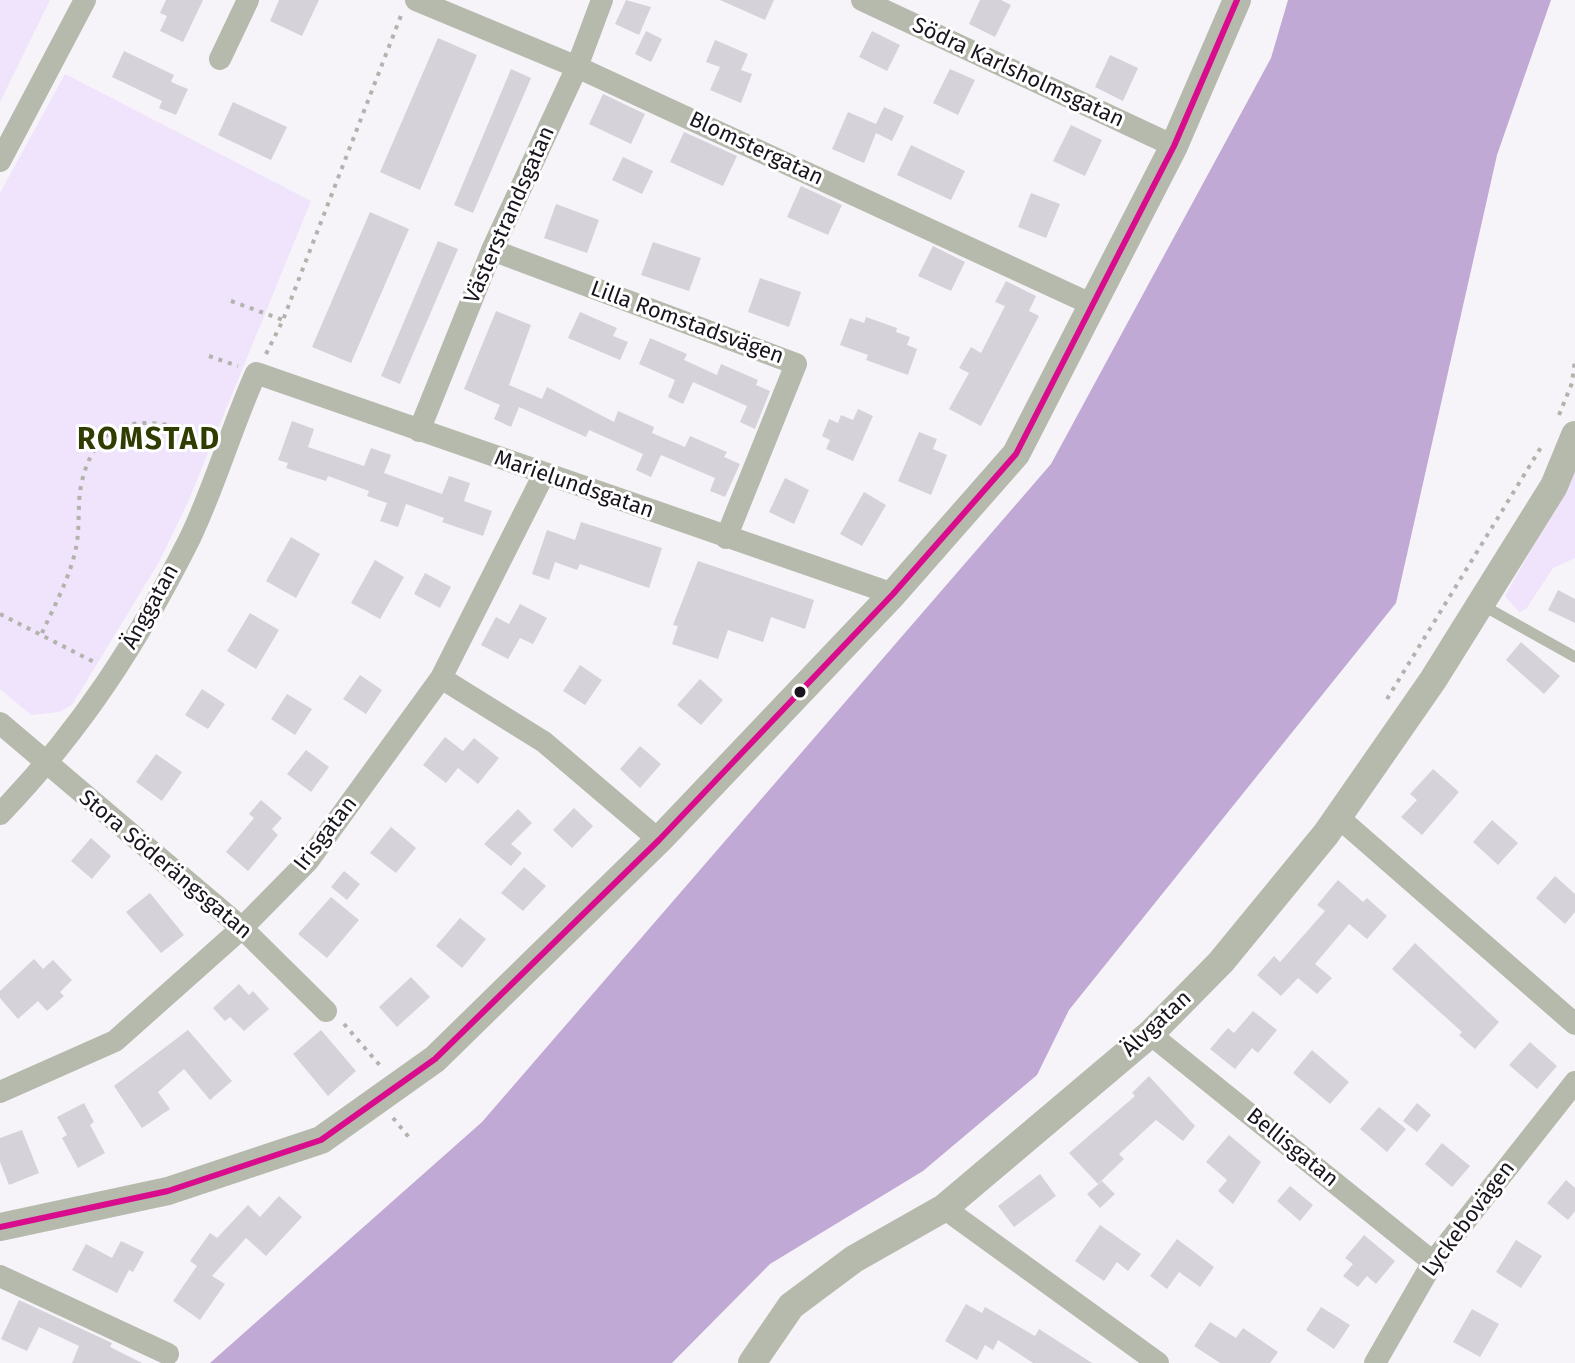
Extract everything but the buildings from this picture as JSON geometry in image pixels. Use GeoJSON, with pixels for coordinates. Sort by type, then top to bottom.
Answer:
{"type":"FeatureCollection","features":[{"type":"Feature","properties":{"kind":"street"},"geometry":{"type":"LineString","coordinates":[[0,161],[85,0]]}},
{"type":"Feature","properties":{"kind":"street"},"geometry":{"type":"LineString","coordinates":[[220,59],[248,0]]}},
{"type":"Feature","properties":{"kind":"street","name":"Blomstergatan"},"geometry":{"type":"LineString","coordinates":[[416,0],[577,67],[1093,305]]}},
{"type":"Feature","properties":{"kind":"street","name":"Västerstrandsgatan"},"geometry":{"type":"LineString","coordinates":[[419,431],[492,250],[577,67],[602,0]]}},
{"type":"Feature","properties":{"kind":"street","name":"Södra Karlsholmsgatan"},"geometry":{"type":"LineString","coordinates":[[862,0],[1174,146]]}},
{"type":"Feature","properties":{"kind":"street"},"geometry":{"type":"LineString","coordinates":[[0,1227],[168,1191],[321,1140],[435,1059],[659,840],[893,594],[1016,454],[1174,146],[1237,0]]}},
{"type":"Feature","properties":{"kind":"street","name":"Lilla Romstadsvägen"},"geometry":{"type":"LineString","coordinates":[[492,250],[796,364],[726,538]]}},
{"type":"Feature","properties":{"kind":"street","name":"Marielundsgatan"},"geometry":{"type":"LineString","coordinates":[[256,373],[893,594]]}},
{"type":"Feature","properties":{"kind":"street","name":"Änggatan"},"geometry":{"type":"LineString","coordinates":[[0,814],[47,765],[115,674],[191,535],[225,443],[256,373]]}},
{"type":"Feature","properties":{"kind":"street","name":"Älvgatan"},"geometry":{"type":"LineString","coordinates":[[752,1363],[791,1306],[854,1259],[944,1208],[1150,1034],[1221,962],[1338,817],[1482,604],[1554,486],[1565,436]]}},
{"type":"Feature","properties":{"kind":"street","name":"Irisgatan"},"geometry":{"type":"LineString","coordinates":[[0,1092],[115,1041],[242,928],[308,861],[441,678],[544,474]]}},
{"type":"Feature","properties":{"kind":"street"},"geometry":{"type":"LineString","coordinates":[[441,678],[544,742],[659,840]]}},
{"type":"Feature","properties":{"kind":"street","name":"Stora Söderängsgatan"},"geometry":{"type":"LineString","coordinates":[[0,723],[242,928],[326,1011]]}},
{"type":"Feature","properties":{"kind":"street"},"geometry":{"type":"LineString","coordinates":[[1338,817],[1575,1024]]}},
{"type":"Feature","properties":{"kind":"street","name":"Bellisgatan"},"geometry":{"type":"LineString","coordinates":[[1150,1034],[1433,1262]]}},
{"type":"Feature","properties":{"kind":"street","name":"Lyckebovägen"},"geometry":{"type":"LineString","coordinates":[[1375,1363],[1433,1262],[1575,1082]]}},
{"type":"Feature","properties":{"kind":"street"},"geometry":{"type":"LineString","coordinates":[[944,1208],[1158,1363]]}},
{"type":"Feature","properties":{"kind":"street"},"geometry":{"type":"LineString","coordinates":[[0,1276],[168,1354]]}},
{"type":"Feature","properties":{"kind":"lane"},"geometry":{"type":"LineString","coordinates":[[1482,604],[1575,657]]}},
{"type":"Feature","properties":{"kind":"path"},"geometry":{"type":"LineString","coordinates":[[209,356],[256,373],[283,320],[407,0]]}},
{"type":"Feature","properties":{"kind":"path"},"geometry":{"type":"LineString","coordinates":[[231,301],[283,320]]}},
{"type":"Feature","properties":{"kind":"path"},"geometry":{"type":"LineString","coordinates":[[1385,703],[1459,587],[1565,436],[1575,360]]}},
{"type":"Feature","properties":{"kind":"path"},"geometry":{"type":"LineString","coordinates":[[1572,383],[1575,375]]}},
{"type":"Feature","properties":{"kind":"path"},"geometry":{"type":"LineString","coordinates":[[42,633],[69,574],[77,540],[82,480],[99,443],[129,424],[162,422],[225,443]]}},
{"type":"Feature","properties":{"kind":"path"},"geometry":{"type":"LineString","coordinates":[[0,614],[42,633],[115,674]]}},
{"type":"Feature","properties":{"kind":"path"},"geometry":{"type":"LineString","coordinates":[[326,1011],[339,1019],[398,1086]]}},
{"type":"Feature","properties":{"kind":"shaded area"},"geometry":{"type":"Polygon","coordinates":[[[0,0],[50,0],[0,102],[0,0]]]}},
{"type":"Feature","properties":{"kind":"shaded area"},"geometry":{"type":"Polygon","coordinates":[[[1288,0],[1551,0],[1497,155],[1396,603],[1069,1010],[1037,1075],[923,1171],[770,1264],[672,1363],[210,1363],[482,1122],[1051,464],[1271,58],[1288,0]]]}},
{"type":"Feature","properties":{"kind":"shaded area"},"geometry":{"type":"Polygon","coordinates":[[[65,74],[311,201],[188,502],[159,562],[72,705],[59,712],[31,715],[0,689],[0,193],[65,74]]]}},
{"type":"Feature","properties":{"kind":"shaded area"},"geometry":{"type":"Polygon","coordinates":[[[1575,472],[1575,558],[1553,568],[1526,609],[1519,612],[1505,596],[1575,472]]]}},
{"type":"Feature","properties":{"kind":"transit line"},"geometry":{"type":"LineString","coordinates":[[0,1227],[168,1191],[321,1140],[435,1059],[659,840],[893,594],[1016,454],[1174,146],[1237,0]]}},
{"type":"Feature","properties":{"kind":"district","name":"ROMSTAD"},"geometry":{"type":"Point","coordinates":[149,441]}}]}
